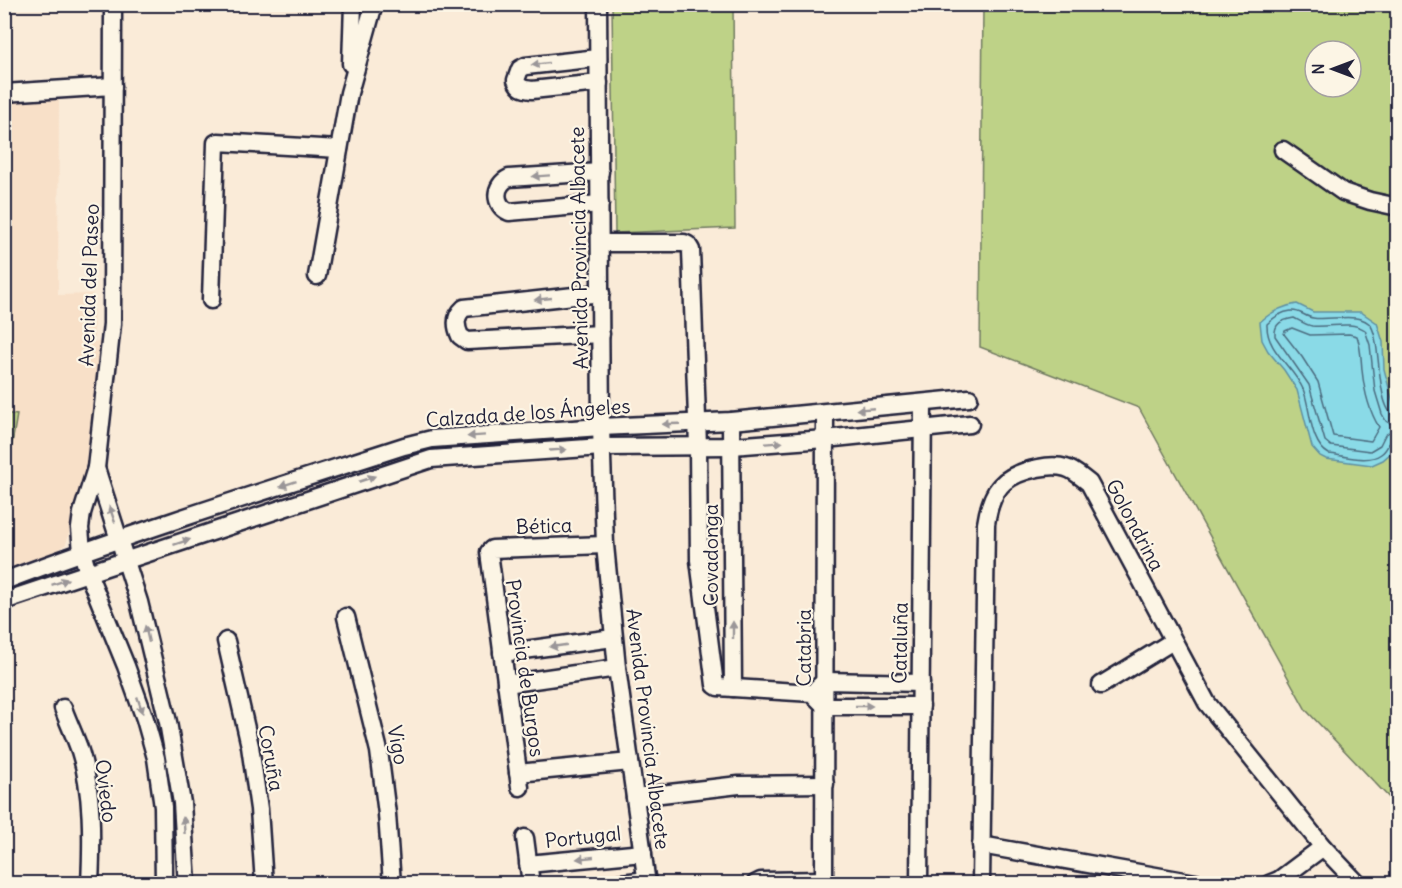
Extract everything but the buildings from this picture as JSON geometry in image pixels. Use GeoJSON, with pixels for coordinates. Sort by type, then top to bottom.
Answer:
{"type":"FeatureCollection","features":[{"type":"Feature","properties":{"kind":"street","name":"Avenida del Paseo"},"geometry":{"type":"LineString","coordinates":[[113,4],[112,324],[96,468],[120,538],[146,628],[176,763],[182,803],[187,884]]}},
{"type":"Feature","properties":{"kind":"street"},"geometry":{"type":"LineString","coordinates":[[350,93],[353,4]]}},
{"type":"Feature","properties":{"kind":"street"},"geometry":{"type":"LineString","coordinates":[[317,276],[350,93],[374,4]]}},
{"type":"Feature","properties":{"kind":"street","name":"Avenida Provincia Albacete"},"geometry":{"type":"LineString","coordinates":[[598,4],[601,427],[605,545],[613,638],[647,882]]}},
{"type":"Feature","properties":{"kind":"street"},"geometry":{"type":"LineString","coordinates":[[598,58],[526,66],[520,69],[516,80],[518,86],[532,90],[598,83]]}},
{"type":"Feature","properties":{"kind":"street"},"geometry":{"type":"LineString","coordinates":[[4,93],[113,86]]}},
{"type":"Feature","properties":{"kind":"street"},"geometry":{"type":"LineString","coordinates":[[212,300],[216,143],[339,149]]}},
{"type":"Feature","properties":{"kind":"street"},"geometry":{"type":"LineString","coordinates":[[1283,150],[1343,192],[1398,207]]}},
{"type":"Feature","properties":{"kind":"street"},"geometry":{"type":"LineString","coordinates":[[600,172],[509,178],[499,186],[497,195],[501,209],[508,212],[600,204]]}},
{"type":"Feature","properties":{"kind":"street"},"geometry":{"type":"LineString","coordinates":[[600,243],[684,243],[690,247],[701,580],[715,685],[725,688],[812,693],[825,706],[921,706]]}},
{"type":"Feature","properties":{"kind":"street"},"geometry":{"type":"LineString","coordinates":[[601,293],[464,308],[459,312],[456,321],[460,336],[467,341],[601,334]]}},
{"type":"Feature","properties":{"kind":"street","name":"Calzada de los Ángeles"},"geometry":{"type":"LineString","coordinates":[[4,581],[120,538],[423,441],[601,427],[732,421],[969,398]]}},
{"type":"Feature","properties":{"kind":"street","name":"Cataluña"},"geometry":{"type":"LineString","coordinates":[[919,884],[923,404]]}},
{"type":"Feature","properties":{"kind":"street","name":"Catabria"},"geometry":{"type":"LineString","coordinates":[[824,882],[825,412]]}},
{"type":"Feature","properties":{"kind":"street","name":"Covadonga"},"geometry":{"type":"LineString","coordinates":[[725,688],[732,421]]}},
{"type":"Feature","properties":{"kind":"street","name":"Calzada de los Ángeles"},"geometry":{"type":"LineString","coordinates":[[126,560],[431,459],[602,447],[732,446],[970,424]]}},
{"type":"Feature","properties":{"kind":"street","name":"Golondrina"},"geometry":{"type":"LineString","coordinates":[[981,884],[986,524],[989,503],[1001,485],[1019,472],[1050,466],[1067,468],[1089,483],[1207,703],[1323,847],[1358,884]]}},
{"type":"Feature","properties":{"kind":"street"},"geometry":{"type":"LineString","coordinates":[[96,468],[82,513],[80,528],[82,552],[88,573],[130,676],[156,758],[163,807],[164,884]]}},
{"type":"Feature","properties":{"kind":"street","name":"Bética"},"geometry":{"type":"LineString","coordinates":[[489,554],[492,549],[605,545]]}},
{"type":"Feature","properties":{"kind":"street","name":"Provincia de Burgos"},"geometry":{"type":"LineString","coordinates":[[489,554],[519,780],[630,762]]}},
{"type":"Feature","properties":{"kind":"street"},"geometry":{"type":"LineString","coordinates":[[4,601],[126,560]]}},
{"type":"Feature","properties":{"kind":"street","name":"Vigo"},"geometry":{"type":"LineString","coordinates":[[346,617],[379,751],[392,884]]}},
{"type":"Feature","properties":{"kind":"street"},"geometry":{"type":"LineString","coordinates":[[502,653],[613,638]]}},
{"type":"Feature","properties":{"kind":"street","name":"Coruña"},"geometry":{"type":"LineString","coordinates":[[226,641],[249,746],[259,809],[264,884]]}},
{"type":"Feature","properties":{"kind":"street"},"geometry":{"type":"LineString","coordinates":[[1101,685],[1173,641]]}},
{"type":"Feature","properties":{"kind":"street"},"geometry":{"type":"LineString","coordinates":[[506,684],[617,668]]}},
{"type":"Feature","properties":{"kind":"street"},"geometry":{"type":"LineString","coordinates":[[812,693],[825,681],[921,683]]}},
{"type":"Feature","properties":{"kind":"street","name":"Oviedo"},"geometry":{"type":"LineString","coordinates":[[63,708],[80,750],[87,783],[91,832],[90,884]]}},
{"type":"Feature","properties":{"kind":"street"},"geometry":{"type":"LineString","coordinates":[[635,796],[739,785],[825,784]]}},
{"type":"Feature","properties":{"kind":"street"},"geometry":{"type":"LineString","coordinates":[[525,838],[531,884]]}},
{"type":"Feature","properties":{"kind":"street"},"geometry":{"type":"LineString","coordinates":[[981,845],[1201,884]]}},
{"type":"Feature","properties":{"kind":"street"},"geometry":{"type":"LineString","coordinates":[[1269,884],[1279,880],[1323,847]]}},
{"type":"Feature","properties":{"kind":"street","name":"Portugal"},"geometry":{"type":"LineString","coordinates":[[528,864],[643,853]]}},
{"type":"Feature","properties":{"kind":"street"},"geometry":{"type":"LineString","coordinates":[[755,884],[760,881],[824,882]]}},
{"type":"Feature","properties":{"kind":"street"},"geometry":{"type":"LineString","coordinates":[[613,884],[647,882]]}},
{"type":"Feature","properties":{"kind":"shaded area"},"geometry":{"type":"Polygon","coordinates":[[[59,98],[58,295],[93,294],[94,342],[103,342],[98,394],[85,475],[66,544],[54,554],[5,571],[5,102],[59,98]]]}},
{"type":"Feature","properties":{"kind":"green space"},"geometry":{"type":"Polygon","coordinates":[[[612,5],[733,5],[735,228],[615,233],[612,5]]]}},
{"type":"Feature","properties":{"kind":"green space"},"geometry":{"type":"Polygon","coordinates":[[[983,5],[1397,5],[1397,806],[1306,710],[1139,408],[980,347],[983,5]]]}},
{"type":"Feature","properties":{"kind":"green space"},"geometry":{"type":"Polygon","coordinates":[[[4,413],[17,415],[7,473],[4,472],[4,413]]]}},
{"type":"Feature","properties":{"kind":"water"},"geometry":{"type":"Polygon","coordinates":[[[1297,304],[1313,312],[1361,312],[1377,323],[1383,342],[1384,369],[1398,430],[1392,452],[1383,460],[1372,465],[1326,459],[1312,447],[1297,390],[1262,340],[1260,322],[1277,310],[1297,304]]]}}]}
